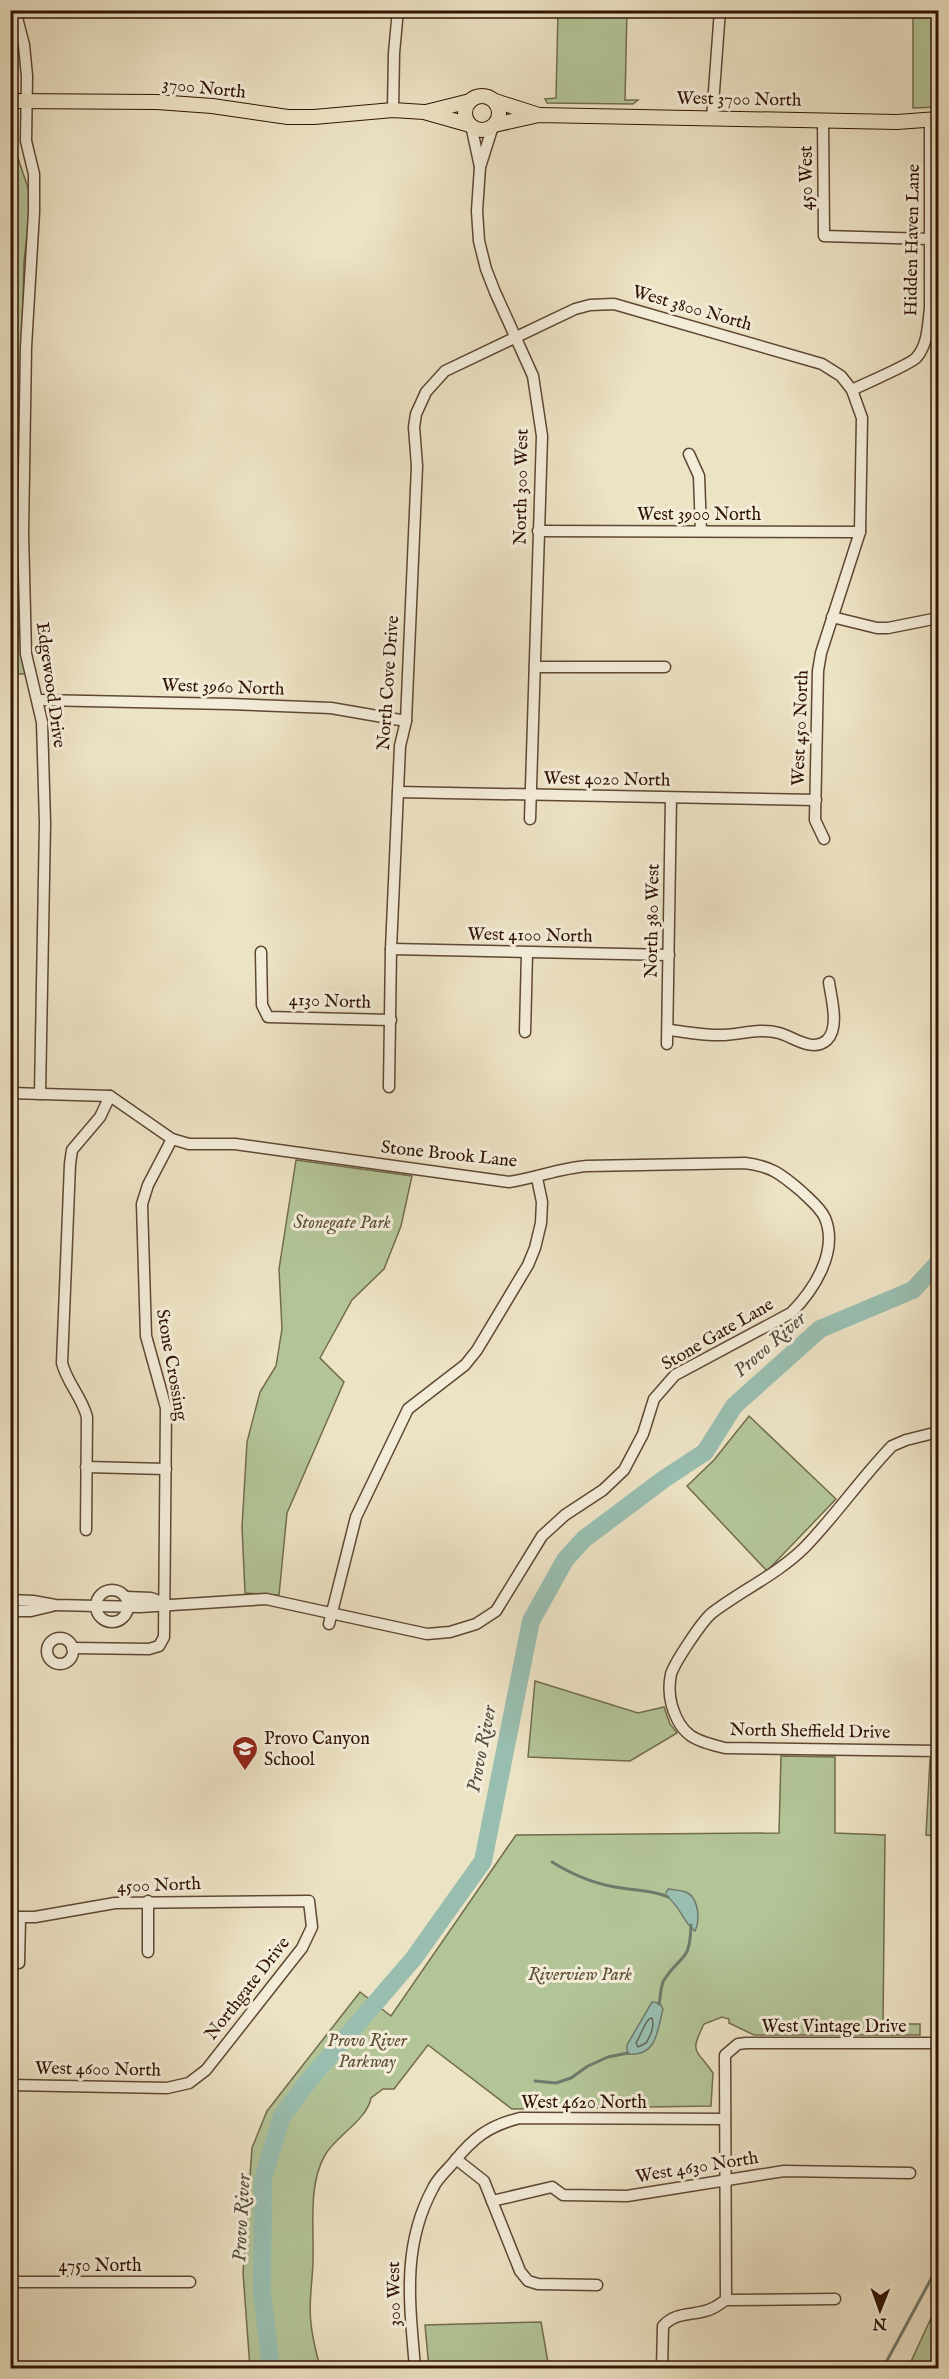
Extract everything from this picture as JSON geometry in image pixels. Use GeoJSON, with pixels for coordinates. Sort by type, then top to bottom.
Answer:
{"type":"FeatureCollection","features":[{"type":"Feature","properties":{"kind":"main road"},"geometry":{"type":"LineString","coordinates":[[393,110],[424,112],[482,130],[494,126],[500,113],[495,101],[483,96],[424,112]]}},
{"type":"Feature","properties":{"kind":"main road","name":"3700 North"},"geometry":{"type":"LineString","coordinates":[[10,101],[157,102],[212,106],[288,117],[393,110]]}},
{"type":"Feature","properties":{"kind":"main road"},"geometry":{"type":"LineString","coordinates":[[470,101],[465,112],[470,125]]}},
{"type":"Feature","properties":{"kind":"main road","name":"West 3700 North"},"geometry":{"type":"LineString","coordinates":[[495,101],[539,115]]}},
{"type":"Feature","properties":{"kind":"main road","name":"West 3700 North"},"geometry":{"type":"LineString","coordinates":[[494,126],[539,115],[934,120]]}},
{"type":"Feature","properties":{"kind":"street","name":"Edgewood Drive"},"geometry":{"type":"LineString","coordinates":[[15,10],[24,45],[27,76],[26,141],[33,174],[34,212],[26,347],[24,601],[26,654],[39,700],[42,722],[45,823],[40,1094]]}},
{"type":"Feature","properties":{"kind":"street"},"geometry":{"type":"LineString","coordinates":[[393,110],[398,10]]}},
{"type":"Feature","properties":{"kind":"street"},"geometry":{"type":"LineString","coordinates":[[712,118],[720,10]]}},
{"type":"Feature","properties":{"kind":"street","name":"450 West"},"geometry":{"type":"LineString","coordinates":[[824,120],[824,236],[930,238]]}},
{"type":"Feature","properties":{"kind":"street","name":"Hidden Haven Lane"},"geometry":{"type":"LineString","coordinates":[[852,390],[915,359],[923,347],[930,308],[934,120]]}},
{"type":"Feature","properties":{"kind":"street","name":"North 300 West"},"geometry":{"type":"LineString","coordinates":[[470,125],[480,167]]}},
{"type":"Feature","properties":{"kind":"street","name":"North 300 West"},"geometry":{"type":"LineString","coordinates":[[494,126],[480,167],[477,210],[479,241],[489,277],[533,376],[542,436],[530,819]]}},
{"type":"Feature","properties":{"kind":"street","name":"West 3800 North"},"geometry":{"type":"LineString","coordinates":[[517,337],[582,307],[603,303],[614,304],[822,364],[841,376],[852,390]]}},
{"type":"Feature","properties":{"kind":"street","name":"North Cove Drive"},"geometry":{"type":"LineString","coordinates":[[389,1087],[391,949],[400,747],[406,722],[417,466],[414,427],[416,414],[426,392],[445,371],[517,337]]}},
{"type":"Feature","properties":{"kind":"street","name":"West 450 North"},"geometry":{"type":"LineString","coordinates":[[824,839],[816,825],[818,671],[832,616],[860,532],[862,418],[852,390]]}},
{"type":"Feature","properties":{"kind":"street"},"geometry":{"type":"LineString","coordinates":[[689,454],[699,476],[701,531]]}},
{"type":"Feature","properties":{"kind":"street","name":"West 3900 North"},"geometry":{"type":"LineString","coordinates":[[538,531],[860,532]]}},
{"type":"Feature","properties":{"kind":"street"},"geometry":{"type":"LineString","coordinates":[[832,616],[864,625],[888,628],[939,618]]}},
{"type":"Feature","properties":{"kind":"street"},"geometry":{"type":"LineString","coordinates":[[535,667],[665,667]]}},
{"type":"Feature","properties":{"kind":"street","name":"West 3960 North"},"geometry":{"type":"LineString","coordinates":[[39,700],[331,708],[406,722]]}},
{"type":"Feature","properties":{"kind":"street","name":"West 4020 North"},"geometry":{"type":"LineString","coordinates":[[398,792],[816,800]]}},
{"type":"Feature","properties":{"kind":"street","name":"North 380 West"},"geometry":{"type":"LineString","coordinates":[[667,1044],[671,798]]}},
{"type":"Feature","properties":{"kind":"street","name":"West 4100 North"},"geometry":{"type":"LineString","coordinates":[[391,949],[669,955]]}},
{"type":"Feature","properties":{"kind":"street","name":"4130 North"},"geometry":{"type":"LineString","coordinates":[[261,952],[262,1005],[268,1017],[391,1020]]}},
{"type":"Feature","properties":{"kind":"street"},"geometry":{"type":"LineString","coordinates":[[525,1032],[527,953]]}},
{"type":"Feature","properties":{"kind":"street"},"geometry":{"type":"LineString","coordinates":[[669,1030],[724,1035],[768,1031],[805,1044],[818,1045],[828,1039],[833,1029],[829,982]]}},
{"type":"Feature","properties":{"kind":"street"},"geometry":{"type":"LineString","coordinates":[[10,1093],[110,1096],[172,1139]]}},
{"type":"Feature","properties":{"kind":"street"},"geometry":{"type":"LineString","coordinates":[[86,1530],[87,1417],[84,1403],[65,1375],[62,1363],[70,1156],[72,1150],[100,1117],[110,1096]]}},
{"type":"Feature","properties":{"kind":"street","name":"Stone Brook Lane"},"geometry":{"type":"LineString","coordinates":[[172,1139],[189,1144],[235,1144],[509,1182],[537,1178],[567,1168],[587,1166],[745,1163],[763,1165],[782,1174],[816,1205]]}},
{"type":"Feature","properties":{"kind":"street","name":"Stone Crossing"},"geometry":{"type":"LineString","coordinates":[[72,1648],[149,1649],[159,1646],[164,1637],[166,1408],[146,1336],[142,1204],[148,1185],[172,1139]]}},
{"type":"Feature","properties":{"kind":"street"},"geometry":{"type":"LineString","coordinates":[[329,1624],[356,1517],[408,1409],[465,1365],[477,1350],[536,1248],[542,1202],[537,1178]]}},
{"type":"Feature","properties":{"kind":"street","name":"Stone Gate Lane"},"geometry":{"type":"LineString","coordinates":[[97,1606],[97,1598],[104,1592],[120,1591],[126,1602],[165,1604],[266,1599],[331,1611],[427,1634],[450,1632],[476,1624],[496,1611],[542,1536],[565,1515],[603,1491],[624,1470],[644,1434],[654,1400],[663,1386],[675,1375],[791,1313],[806,1298],[817,1279],[828,1251],[825,1219],[816,1205]]}},
{"type":"Feature","properties":{"kind":"street","name":"North Sheffield Drive"},"geometry":{"type":"LineString","coordinates":[[939,1432],[892,1446],[805,1547],[785,1565],[710,1615],[671,1673],[669,1697],[676,1718],[687,1734],[703,1743],[724,1748],[939,1751]]}},
{"type":"Feature","properties":{"kind":"street"},"geometry":{"type":"LineString","coordinates":[[86,1467],[166,1469]]}},
{"type":"Feature","properties":{"kind":"street"},"geometry":{"type":"LineString","coordinates":[[10,1600],[55,1605],[97,1606],[98,1614],[103,1621],[119,1621],[126,1614],[126,1602]]}},
{"type":"Feature","properties":{"kind":"street"},"geometry":{"type":"LineString","coordinates":[[10,1611],[31,1611],[55,1605]]}},
{"type":"Feature","properties":{"kind":"street"},"geometry":{"type":"LineString","coordinates":[[148,1901],[148,1952]]}},
{"type":"Feature","properties":{"kind":"street","name":"4500 North"},"geometry":{"type":"LineString","coordinates":[[15,1917],[35,1917],[115,1903],[148,1901],[309,1901]]}},
{"type":"Feature","properties":{"kind":"street","name":"Northgate Drive"},"geometry":{"type":"LineString","coordinates":[[184,2084],[206,2070],[302,1948],[312,1927],[309,1901]]}},
{"type":"Feature","properties":{"kind":"street"},"geometry":{"type":"LineString","coordinates":[[15,1917],[20,1963]]}},
{"type":"Feature","properties":{"kind":"street","name":"West Vintage Drive"},"geometry":{"type":"LineString","coordinates":[[725,2119],[725,2055],[730,2049],[746,2043],[939,2043]]}},
{"type":"Feature","properties":{"kind":"street","name":"West 4600 North"},"geometry":{"type":"LineString","coordinates":[[10,2085],[167,2088],[184,2084]]}},
{"type":"Feature","properties":{"kind":"street","name":"West 4620 North"},"geometry":{"type":"LineString","coordinates":[[456,2158],[470,2142],[487,2130],[520,2118],[725,2119]]}},
{"type":"Feature","properties":{"kind":"street"},"geometry":{"type":"LineString","coordinates":[[725,2119],[726,2300]]}},
{"type":"Feature","properties":{"kind":"street"},"geometry":{"type":"LineString","coordinates":[[456,2158],[484,2181],[520,2271],[528,2281],[538,2284],[597,2285]]}},
{"type":"Feature","properties":{"kind":"street","name":"300 West"},"geometry":{"type":"LineString","coordinates":[[415,2368],[408,2279],[411,2252],[416,2228],[434,2186],[456,2158]]}},
{"type":"Feature","properties":{"kind":"street","name":"West 4630 North"},"geometry":{"type":"LineString","coordinates":[[492,2201],[552,2187],[563,2195],[627,2196],[784,2171],[910,2173]]}},
{"type":"Feature","properties":{"kind":"street","name":"4750 North"},"geometry":{"type":"LineString","coordinates":[[10,2282],[190,2282]]}},
{"type":"Feature","properties":{"kind":"street"},"geometry":{"type":"LineString","coordinates":[[662,2368],[663,2326],[669,2319],[678,2315],[712,2309],[726,2300],[835,2299]]}},
{"type":"Feature","properties":{"kind":"green space"},"geometry":{"type":"Polygon","coordinates":[[[558,11],[627,11],[625,100],[638,100],[633,104],[547,103],[545,99],[556,98],[558,11]]]}},
{"type":"Feature","properties":{"kind":"green space"},"geometry":{"type":"Polygon","coordinates":[[[913,11],[938,11],[938,107],[913,108],[913,11]]]}},
{"type":"Feature","properties":{"kind":"green space"},"geometry":{"type":"Polygon","coordinates":[[[10,125],[13,127],[18,158],[31,197],[24,262],[16,564],[16,620],[27,674],[10,674],[10,125]]]}},
{"type":"Feature","properties":{"kind":"green space","name":"Stonegate Park"},"geometry":{"type":"Polygon","coordinates":[[[296,1160],[412,1176],[401,1226],[384,1269],[352,1300],[320,1358],[344,1382],[287,1513],[279,1595],[245,1593],[242,1527],[247,1442],[260,1392],[276,1366],[282,1329],[279,1269],[296,1160]]]}},
{"type":"Feature","properties":{"kind":"green space"},"geometry":{"type":"Polygon","coordinates":[[[749,1416],[836,1499],[767,1571],[687,1486],[714,1460],[749,1416]]]}},
{"type":"Feature","properties":{"kind":"green space"},"geometry":{"type":"Polygon","coordinates":[[[535,1681],[638,1713],[664,1707],[670,1724],[677,1733],[630,1761],[528,1757],[535,1681]]]}},
{"type":"Feature","properties":{"kind":"green space","name":"Riverview Park"},"geometry":{"type":"Polygon","coordinates":[[[781,1756],[835,1757],[835,1833],[885,1835],[883,2024],[920,2024],[920,2035],[754,2035],[722,2017],[704,2024],[696,2046],[696,2050],[713,2073],[711,2106],[512,2109],[428,2045],[394,2089],[383,2089],[371,2098],[364,2114],[330,2148],[320,2167],[316,2179],[313,2206],[310,2315],[320,2368],[250,2368],[243,2273],[252,2148],[267,2111],[360,1992],[391,2016],[516,1835],[779,1833],[781,1756]]]}},
{"type":"Feature","properties":{"kind":"green space"},"geometry":{"type":"Polygon","coordinates":[[[930,1759],[938,1759],[938,1836],[926,1835],[930,1759]]]}},
{"type":"Feature","properties":{"kind":"green space"},"geometry":{"type":"Polygon","coordinates":[[[938,2303],[938,2368],[908,2368],[938,2303]]]}},
{"type":"Feature","properties":{"kind":"green space"},"geometry":{"type":"Polygon","coordinates":[[[541,2322],[549,2368],[429,2368],[425,2325],[541,2322]]]}},
{"type":"Feature","properties":{"kind":"water"},"geometry":{"type":"Polygon","coordinates":[[[668,1889],[686,1892],[692,1896],[698,1916],[695,1931],[675,1904],[665,1895],[668,1889]]]}},
{"type":"Feature","properties":{"kind":"water"},"geometry":{"type":"Polygon","coordinates":[[[652,2002],[660,2003],[663,2009],[654,2041],[644,2051],[627,2054],[627,2045],[652,2002]]]}},
{"type":"Feature","properties":{"kind":"waterway","name":"Provo River"},"geometry":{"type":"LineString","coordinates":[[271,2368],[262,2293],[263,2179],[282,2116],[310,2079],[414,1958],[483,1861],[531,1621],[565,1560],[584,1539],[664,1479],[705,1452],[734,1406],[820,1329],[913,1290],[938,1263]]}},
{"type":"Feature","properties":{"kind":"waterway"},"geometry":{"type":"LineString","coordinates":[[552,1862],[594,1882],[668,1897]]}},
{"type":"Feature","properties":{"kind":"waterway"},"geometry":{"type":"LineString","coordinates":[[659,2004],[664,1980],[684,1957],[689,1946],[691,1925]]}},
{"type":"Feature","properties":{"kind":"waterway"},"geometry":{"type":"LineString","coordinates":[[535,2081],[556,2083],[571,2078],[588,2066],[608,2057],[628,2053]]}},
{"type":"Feature","properties":{"kind":"waterway"},"geometry":{"type":"LineString","coordinates":[[883,2368],[938,2266]]}},
{"type":"Feature","properties":{"kind":"place","name":"Provo Canyon School"},"geometry":{"type":"Point","coordinates":[245,1772]}},
{"type":"Feature","properties":{"kind":"park label","name":"Provo River Parkway"},"geometry":{"type":"Point","coordinates":[367,2051]}}]}
